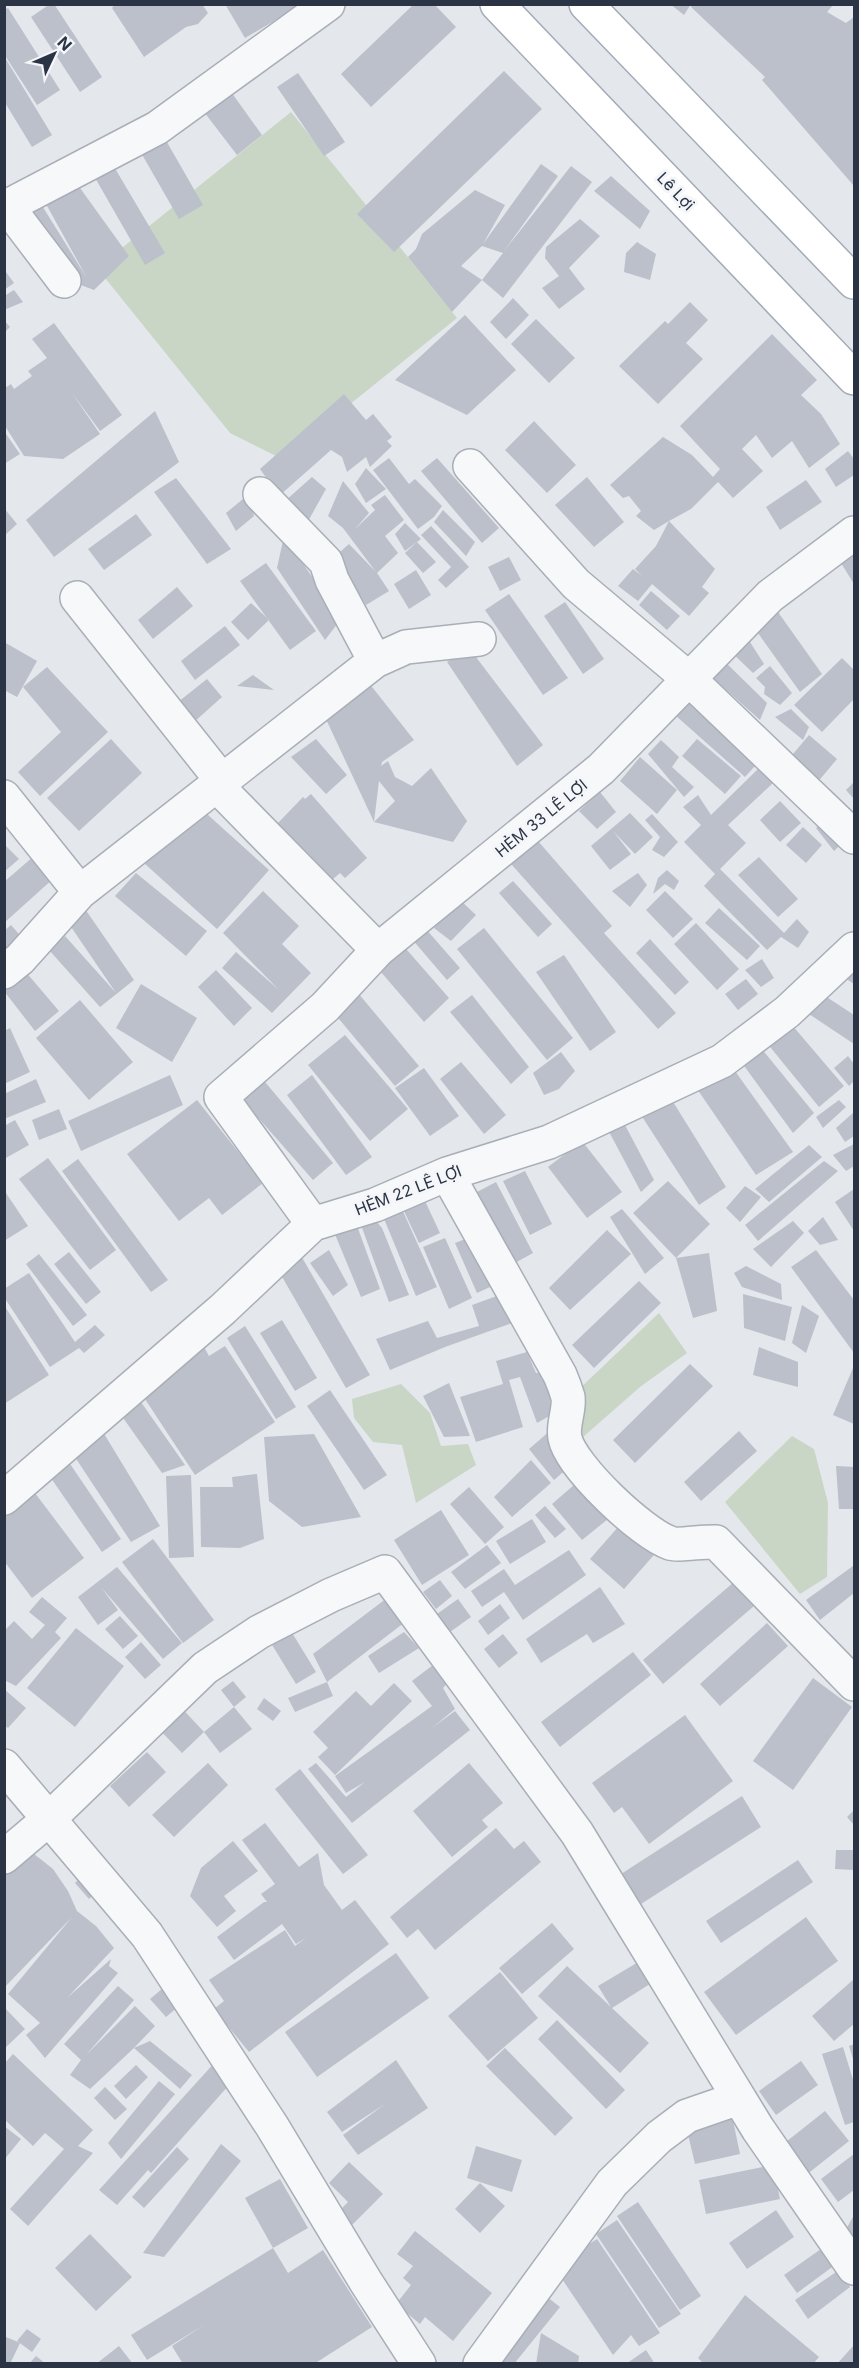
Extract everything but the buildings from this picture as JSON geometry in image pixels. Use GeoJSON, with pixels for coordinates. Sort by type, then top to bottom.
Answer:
{"type":"FeatureCollection","features":[{"type":"Feature","properties":{"kind":"main road","name":"Lê Lợi"},"geometry":{"type":"LineString","coordinates":[[497,4],[855,378]]}},
{"type":"Feature","properties":{"kind":"main road"},"geometry":{"type":"LineString","coordinates":[[586,4],[851,269]]}},
{"type":"Feature","properties":{"kind":"street"},"geometry":{"type":"LineString","coordinates":[[64,281],[6,207],[157,128],[328,4]]}},
{"type":"Feature","properties":{"kind":"street"},"geometry":{"type":"LineString","coordinates":[[470,466],[576,584],[689,679],[855,837]]}},
{"type":"Feature","properties":{"kind":"street"},"geometry":{"type":"LineString","coordinates":[[260,494],[326,562],[332,580],[375,661]]}},
{"type":"Feature","properties":{"kind":"street","name":"HẺM 33 LÊ LỢI"},"geometry":{"type":"LineString","coordinates":[[313,1224],[221,1096],[325,1007],[378,950],[601,769],[770,596],[855,533]]}},
{"type":"Feature","properties":{"kind":"street"},"geometry":{"type":"LineString","coordinates":[[77,598],[220,784],[378,950]]}},
{"type":"Feature","properties":{"kind":"street"},"geometry":{"type":"LineString","coordinates":[[4,972],[20,959],[80,892],[375,661],[406,647],[479,639]]}},
{"type":"Feature","properties":{"kind":"street"},"geometry":{"type":"LineString","coordinates":[[4,797],[80,892]]}},
{"type":"Feature","properties":{"kind":"street","name":"HẺM 22 LÊ LỢI"},"geometry":{"type":"LineString","coordinates":[[4,1498],[223,1309],[313,1224],[375,1205],[447,1174],[549,1142],[722,1061],[787,1012],[855,949]]}},
{"type":"Feature","properties":{"kind":"street"},"geometry":{"type":"LineString","coordinates":[[447,1174],[560,1375],[568,1398],[565,1438],[576,1460],[596,1485],[654,1536],[673,1545],[700,1541],[716,1542],[855,1684]]}},
{"type":"Feature","properties":{"kind":"street"},"geometry":{"type":"LineString","coordinates":[[4,1857],[50,1818],[205,1668],[259,1632],[331,1595],[384,1572],[577,1833],[758,2129],[855,2268]]}},
{"type":"Feature","properties":{"kind":"street"},"geometry":{"type":"LineString","coordinates":[[4,1766],[147,1935],[272,2126],[366,2282],[419,2364]]}},
{"type":"Feature","properties":{"kind":"street"},"geometry":{"type":"LineString","coordinates":[[480,2364],[612,2183],[659,2137],[687,2116],[739,2098]]}},
{"type":"Feature","properties":{"kind":"green space"},"geometry":{"type":"Polygon","coordinates":[[[291,112],[457,318],[282,459],[230,433],[97,268],[291,112]]]}},
{"type":"Feature","properties":{"kind":"green space"},"geometry":{"type":"Polygon","coordinates":[[[659,1313],[687,1353],[640,1387],[583,1437],[569,1417],[575,1393],[659,1313]]]}},
{"type":"Feature","properties":{"kind":"green space"},"geometry":{"type":"Polygon","coordinates":[[[401,1384],[430,1413],[441,1446],[468,1444],[476,1465],[416,1503],[402,1445],[373,1442],[354,1418],[352,1399],[401,1384]]]}},
{"type":"Feature","properties":{"kind":"green space"},"geometry":{"type":"Polygon","coordinates":[[[792,1436],[814,1449],[828,1503],[827,1577],[800,1594],[725,1502],[792,1436]]]}}]}
